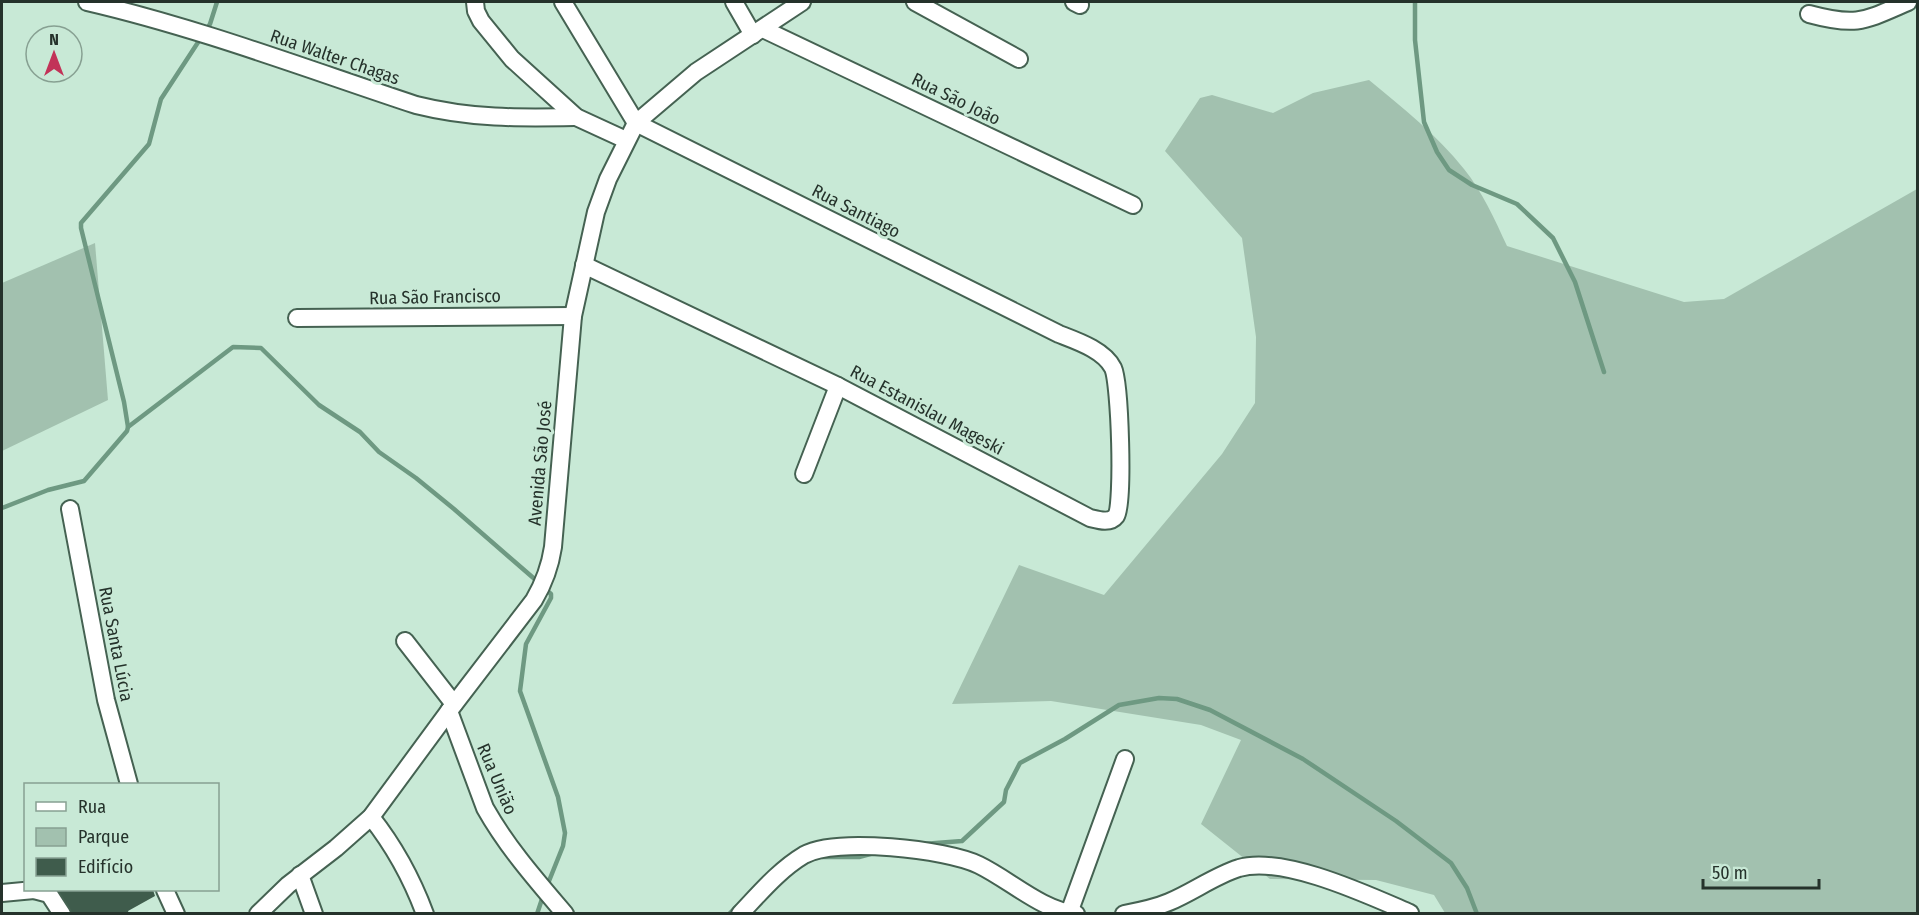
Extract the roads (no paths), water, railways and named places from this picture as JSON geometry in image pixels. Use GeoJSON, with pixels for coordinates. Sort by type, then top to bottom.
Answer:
{"type":"FeatureCollection","features":[{"type":"Feature","properties":{"kind":"street","name":"Rua Walter Chagas"},"geometry":{"type":"LineString","coordinates":[[87,2],[144,8],[417,105],[446,113],[506,118],[576,117]]}},
{"type":"Feature","properties":{"kind":"street"},"geometry":{"type":"LineString","coordinates":[[475,2],[476,11],[495,41],[512,59],[576,117],[626,140]]}},
{"type":"Feature","properties":{"kind":"street"},"geometry":{"type":"LineString","coordinates":[[563,2],[636,123]]}},
{"type":"Feature","properties":{"kind":"street"},"geometry":{"type":"LineString","coordinates":[[734,2],[758,32]]}},
{"type":"Feature","properties":{"kind":"street","name":"Avenida São José"},"geometry":{"type":"LineString","coordinates":[[258,914],[300,875],[336,848],[371,817],[534,600],[546,576],[553,547],[573,316],[596,212],[608,179],[636,123],[696,72],[802,2]]}},
{"type":"Feature","properties":{"kind":"street"},"geometry":{"type":"LineString","coordinates":[[915,2],[1019,59]]}},
{"type":"Feature","properties":{"kind":"street"},"geometry":{"type":"LineString","coordinates":[[1809,14],[1830,20],[1866,20],[1908,2]]}},
{"type":"Feature","properties":{"kind":"street","name":"Rua São João"},"geometry":{"type":"LineString","coordinates":[[758,32],[1133,205]]}},
{"type":"Feature","properties":{"kind":"street","name":"Rua Santiago"},"geometry":{"type":"LineString","coordinates":[[636,123],[1059,334],[1086,345],[1100,354],[1113,367]]}},
{"type":"Feature","properties":{"kind":"street","name":"Rua Estanislau Mageski"},"geometry":{"type":"LineString","coordinates":[[584,265],[838,386],[1090,518],[1098,520],[1113,519],[1119,506],[1119,403],[1113,367]]}},
{"type":"Feature","properties":{"kind":"street","name":"Rua São Francisco"},"geometry":{"type":"LineString","coordinates":[[297,318],[573,316]]}},
{"type":"Feature","properties":{"kind":"street"},"geometry":{"type":"LineString","coordinates":[[804,474],[838,386]]}},
{"type":"Feature","properties":{"kind":"street","name":"Rua Santa Lúcia"},"geometry":{"type":"LineString","coordinates":[[70,508],[106,700],[129,783]]}},
{"type":"Feature","properties":{"kind":"street","name":"Rua União"},"geometry":{"type":"LineString","coordinates":[[405,641],[452,708],[485,808],[492,822],[522,863],[565,914]]}},
{"type":"Feature","properties":{"kind":"street"},"geometry":{"type":"LineString","coordinates":[[1069,913],[1125,759]]}},
{"type":"Feature","properties":{"kind":"street"},"geometry":{"type":"LineString","coordinates":[[371,817],[387,837],[399,858],[425,914]]}},
{"type":"Feature","properties":{"kind":"street"},"geometry":{"type":"LineString","coordinates":[[740,914],[782,871],[806,855],[819,849],[858,847],[954,856],[978,865],[1046,904],[1076,914]]}},
{"type":"Feature","properties":{"kind":"street"},"geometry":{"type":"LineString","coordinates":[[1124,914],[1168,903],[1221,875],[1253,865],[1283,867],[1300,872],[1363,893],[1410,913]]}},
{"type":"Feature","properties":{"kind":"street"},"geometry":{"type":"LineString","coordinates":[[300,875],[314,914]]}},
{"type":"Feature","properties":{"kind":"street"},"geometry":{"type":"LineString","coordinates":[[2,893],[24,891]]}},
{"type":"Feature","properties":{"kind":"street"},"geometry":{"type":"LineString","coordinates":[[38,891],[49,894],[62,914]]}},
{"type":"Feature","properties":{"kind":"street"},"geometry":{"type":"LineString","coordinates":[[165,891],[176,914]]}},
{"type":"Feature","properties":{"kind":"waterway"},"geometry":{"type":"LineString","coordinates":[[128,427],[81,223],[149,144],[161,99],[210,24],[217,2]]}},
{"type":"Feature","properties":{"kind":"waterway"},"geometry":{"type":"LineString","coordinates":[[1415,2],[1415,40],[1424,122],[1437,152],[1449,170],[1472,185],[1517,204],[1553,238],[1575,282],[1604,372]]}},
{"type":"Feature","properties":{"kind":"waterway"},"geometry":{"type":"LineString","coordinates":[[2,508],[48,490],[84,481],[128,427],[233,347],[261,348],[319,405],[360,432],[379,452],[454,509],[538,582]]}},
{"type":"Feature","properties":{"kind":"waterway"},"geometry":{"type":"LineString","coordinates":[[544,588],[551,594],[551,598],[526,644],[520,691],[558,797],[565,833],[563,846],[547,886]]}},
{"type":"Feature","properties":{"kind":"waterway"},"geometry":{"type":"LineString","coordinates":[[923,844],[962,841],[1004,802],[1006,790],[1020,763],[1065,739],[1119,705],[1159,698],[1177,699],[1210,710],[1303,759],[1396,821],[1451,863],[1467,888],[1477,914]]}},
{"type":"Feature","properties":{"kind":"waterway"},"geometry":{"type":"LineString","coordinates":[[822,857],[859,857],[874,853]]}},
{"type":"Feature","properties":{"kind":"waterway"},"geometry":{"type":"LineString","coordinates":[[537,914],[543,896]]}},
{"type":"Feature","properties":{"kind":"waterway"},"geometry":{"type":"LineString","coordinates":[[729,914],[736,907]]}}]}
